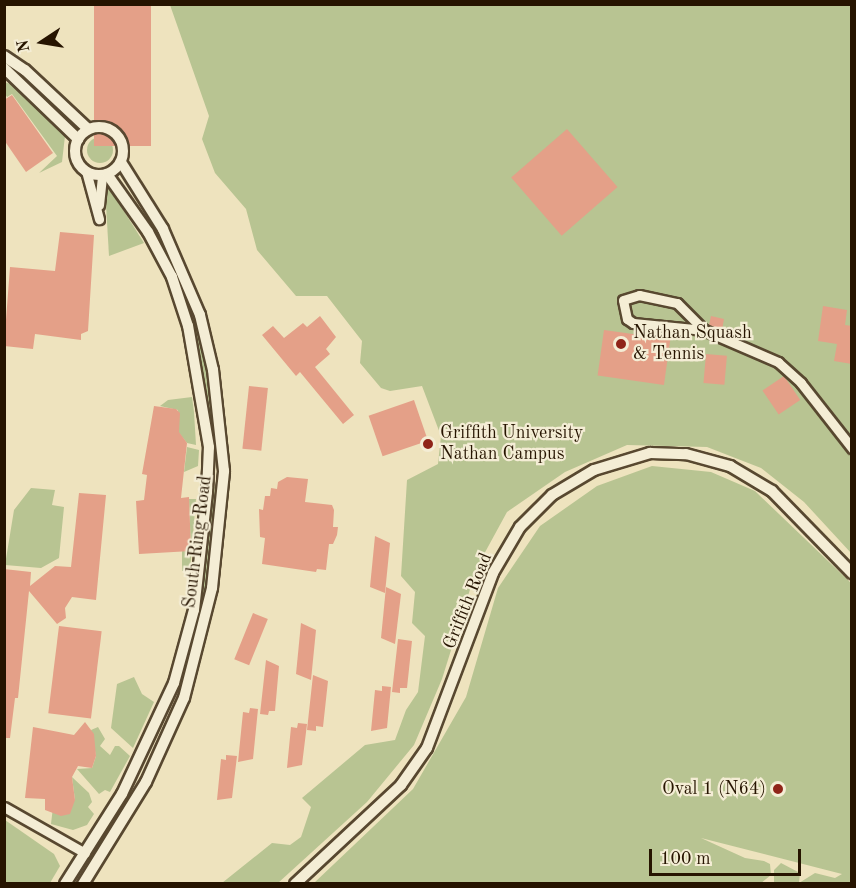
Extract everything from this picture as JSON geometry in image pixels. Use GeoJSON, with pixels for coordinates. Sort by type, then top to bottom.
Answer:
{"type":"FeatureCollection","features":[{"type":"Feature","properties":{"kind":"street"},"geometry":{"type":"LineString","coordinates":[[4,56],[25,70],[88,129]]}},
{"type":"Feature","properties":{"kind":"street"},"geometry":{"type":"LineString","coordinates":[[4,68],[78,139]]}},
{"type":"Feature","properties":{"kind":"street"},"geometry":{"type":"LineString","coordinates":[[106,127],[116,134],[123,147],[121,162],[105,174],[99,219],[86,171],[76,159],[78,139],[88,129],[106,127]]}},
{"type":"Feature","properties":{"kind":"street","name":"South Ring Road"},"geometry":{"type":"LineString","coordinates":[[83,884],[146,782],[184,698],[212,588],[224,471],[213,370],[200,315],[163,229],[121,162]]}},
{"type":"Feature","properties":{"kind":"street"},"geometry":{"type":"LineString","coordinates":[[86,171],[105,174]]}},
{"type":"Feature","properties":{"kind":"street","name":"South Ring Road"},"geometry":{"type":"LineString","coordinates":[[65,884],[122,794],[174,683],[194,610],[207,492],[208,447],[188,326],[172,277],[148,232],[105,174]]}},
{"type":"Feature","properties":{"kind":"street"},"geometry":{"type":"LineString","coordinates":[[704,330],[677,303],[639,295],[623,300],[627,319],[704,330],[778,362],[791,372],[852,448]]}},
{"type":"Feature","properties":{"kind":"street","name":"Griffith Road"},"geometry":{"type":"LineString","coordinates":[[295,884],[401,785],[427,748],[493,573],[520,527],[552,495],[594,470],[650,453],[686,454],[730,466],[772,491],[852,573]]}},
{"type":"Feature","properties":{"kind":"street"},"geometry":{"type":"LineString","coordinates":[[4,807],[85,853]]}},
{"type":"Feature","properties":{"kind":"green space"},"geometry":{"type":"Polygon","coordinates":[[[170,5],[851,5],[851,553],[804,502],[761,468],[707,447],[627,445],[565,472],[507,512],[477,567],[442,679],[414,745],[367,802],[278,883],[222,883],[272,843],[290,845],[301,837],[311,807],[302,798],[365,745],[395,740],[406,710],[418,692],[425,636],[412,623],[415,592],[401,576],[407,480],[438,464],[441,436],[422,386],[390,391],[381,388],[360,363],[362,341],[327,296],[296,296],[257,250],[246,209],[215,173],[202,139],[209,116],[170,5]]]}},
{"type":"Feature","properties":{"kind":"green space"},"geometry":{"type":"Polygon","coordinates":[[[4,82],[20,87],[65,136],[62,162],[39,173],[57,156],[12,94],[7,97],[4,82]]]}},
{"type":"Feature","properties":{"kind":"green space"},"geometry":{"type":"Polygon","coordinates":[[[100,137],[109,141],[113,150],[109,159],[100,163],[91,159],[87,150],[91,141],[100,137]]]}},
{"type":"Feature","properties":{"kind":"green space"},"geometry":{"type":"Polygon","coordinates":[[[105,188],[110,189],[144,243],[109,256],[105,188]]]}},
{"type":"Feature","properties":{"kind":"green space"},"geometry":{"type":"Polygon","coordinates":[[[176,265],[204,354],[217,460],[211,460],[204,383],[195,336],[171,267],[176,265]]]}},
{"type":"Feature","properties":{"kind":"green space"},"geometry":{"type":"Polygon","coordinates":[[[192,397],[196,445],[187,443],[179,433],[178,410],[160,406],[168,400],[192,397]]]}},
{"type":"Feature","properties":{"kind":"green space"},"geometry":{"type":"Polygon","coordinates":[[[187,447],[199,450],[198,466],[184,472],[187,447]]]}},
{"type":"Feature","properties":{"kind":"green space"},"geometry":{"type":"Polygon","coordinates":[[[652,466],[711,472],[755,491],[851,583],[851,883],[799,883],[815,873],[835,878],[842,874],[701,838],[745,858],[770,864],[771,875],[760,884],[314,883],[413,789],[466,697],[498,588],[540,526],[597,486],[652,466]]]}},
{"type":"Feature","properties":{"kind":"green space"},"geometry":{"type":"Polygon","coordinates":[[[215,487],[208,586],[188,663],[185,660],[208,548],[212,488],[215,487]]]}},
{"type":"Feature","properties":{"kind":"green space"},"geometry":{"type":"Polygon","coordinates":[[[31,488],[55,490],[52,505],[64,507],[59,558],[41,568],[5,565],[14,510],[31,488]]]}},
{"type":"Feature","properties":{"kind":"green space"},"geometry":{"type":"Polygon","coordinates":[[[189,499],[196,499],[190,571],[182,571],[182,551],[191,551],[189,499]]]}},
{"type":"Feature","properties":{"kind":"green space"},"geometry":{"type":"Polygon","coordinates":[[[134,677],[142,694],[154,702],[133,748],[111,728],[117,684],[134,677]]]}},
{"type":"Feature","properties":{"kind":"green space"},"geometry":{"type":"Polygon","coordinates":[[[98,727],[105,739],[100,746],[110,755],[115,746],[119,746],[130,756],[110,792],[105,790],[99,794],[77,769],[92,768],[96,756],[91,730],[98,727]]]}},
{"type":"Feature","properties":{"kind":"green space"},"geometry":{"type":"Polygon","coordinates":[[[72,777],[89,793],[92,802],[88,807],[94,814],[87,825],[73,830],[51,824],[53,807],[75,800],[72,777]]]}},
{"type":"Feature","properties":{"kind":"green space"},"geometry":{"type":"Polygon","coordinates":[[[5,820],[54,854],[60,866],[50,883],[5,883],[5,820]]]}},
{"type":"Feature","properties":{"kind":"green space"},"geometry":{"type":"Polygon","coordinates":[[[781,863],[800,873],[799,883],[774,883],[774,870],[781,863]]]}},
{"type":"Feature","properties":{"kind":"building"},"geometry":{"type":"Polygon","coordinates":[[[94,4],[151,4],[151,146],[94,146],[94,4]]]}},
{"type":"Feature","properties":{"kind":"building"},"geometry":{"type":"Polygon","coordinates":[[[12,95],[53,153],[26,172],[4,140],[4,100],[12,95]]]}},
{"type":"Feature","properties":{"kind":"building"},"geometry":{"type":"Polygon","coordinates":[[[567,129],[618,187],[562,236],[511,178],[567,129]]]}},
{"type":"Feature","properties":{"kind":"building"},"geometry":{"type":"Polygon","coordinates":[[[60,232],[94,235],[88,331],[81,334],[81,340],[35,334],[33,349],[4,346],[10,267],[55,271],[60,232]]]}},
{"type":"Feature","properties":{"kind":"building"},"geometry":{"type":"Polygon","coordinates":[[[823,306],[847,310],[845,325],[852,326],[852,364],[834,361],[837,344],[818,341],[823,306]]]}},
{"type":"Feature","properties":{"kind":"building"},"geometry":{"type":"Polygon","coordinates":[[[320,316],[336,337],[326,349],[330,354],[315,367],[354,415],[343,424],[300,372],[296,376],[262,335],[273,326],[284,338],[303,323],[307,327],[320,316]]]}},
{"type":"Feature","properties":{"kind":"building"},"geometry":{"type":"Polygon","coordinates":[[[711,316],[724,319],[722,330],[709,325],[711,316]]]}},
{"type":"Feature","properties":{"kind":"building"},"geometry":{"type":"Polygon","coordinates":[[[604,330],[670,339],[664,385],[598,376],[604,330]]]}},
{"type":"Feature","properties":{"kind":"building"},"geometry":{"type":"Polygon","coordinates":[[[706,354],[727,356],[724,385],[703,383],[706,354]]]}},
{"type":"Feature","properties":{"kind":"building"},"geometry":{"type":"Polygon","coordinates":[[[784,376],[800,400],[779,415],[762,391],[784,376]]]}},
{"type":"Feature","properties":{"kind":"building"},"geometry":{"type":"Polygon","coordinates":[[[249,386],[268,388],[261,451],[242,449],[249,386]]]}},
{"type":"Feature","properties":{"kind":"building"},"geometry":{"type":"Polygon","coordinates":[[[414,400],[428,441],[383,456],[369,416],[414,400]]]}},
{"type":"Feature","properties":{"kind":"building"},"geometry":{"type":"Polygon","coordinates":[[[154,406],[176,409],[180,413],[179,432],[187,443],[181,498],[189,497],[191,551],[139,554],[136,501],[144,500],[147,475],[142,474],[154,406]]]}},
{"type":"Feature","properties":{"kind":"building"},"geometry":{"type":"Polygon","coordinates":[[[287,477],[308,479],[305,502],[332,505],[333,527],[338,527],[333,544],[329,544],[326,570],[317,569],[316,572],[262,564],[265,538],[260,537],[259,509],[263,510],[265,496],[270,496],[271,488],[277,489],[278,482],[287,477]]]}},
{"type":"Feature","properties":{"kind":"building"},"geometry":{"type":"Polygon","coordinates":[[[79,493],[106,495],[96,600],[72,597],[65,608],[66,618],[57,624],[29,591],[18,698],[15,698],[10,738],[4,738],[4,569],[31,572],[30,586],[55,566],[71,567],[79,493]]]}},
{"type":"Feature","properties":{"kind":"building"},"geometry":{"type":"Polygon","coordinates":[[[375,536],[390,543],[385,593],[370,587],[375,536]]]}},
{"type":"Feature","properties":{"kind":"building"},"geometry":{"type":"Polygon","coordinates":[[[386,587],[401,594],[395,644],[381,638],[386,587]]]}},
{"type":"Feature","properties":{"kind":"building"},"geometry":{"type":"Polygon","coordinates":[[[253,613],[268,619],[249,665],[234,659],[253,613]]]}},
{"type":"Feature","properties":{"kind":"building"},"geometry":{"type":"Polygon","coordinates":[[[301,623],[316,630],[311,680],[296,674],[301,623]]]}},
{"type":"Feature","properties":{"kind":"building"},"geometry":{"type":"Polygon","coordinates":[[[59,626],[102,631],[91,719],[48,713],[59,626]]]}},
{"type":"Feature","properties":{"kind":"building"},"geometry":{"type":"Polygon","coordinates":[[[398,639],[412,641],[407,688],[400,688],[400,693],[392,692],[398,639]]]}},
{"type":"Feature","properties":{"kind":"building"},"geometry":{"type":"Polygon","coordinates":[[[266,660],[279,666],[275,711],[269,711],[268,715],[260,714],[266,660]]]}},
{"type":"Feature","properties":{"kind":"building"},"geometry":{"type":"Polygon","coordinates":[[[313,675],[328,681],[323,727],[316,726],[316,731],[307,730],[313,675]]]}},
{"type":"Feature","properties":{"kind":"building"},"geometry":{"type":"Polygon","coordinates":[[[382,686],[391,687],[387,728],[371,731],[375,690],[382,691],[382,686]]]}},
{"type":"Feature","properties":{"kind":"building"},"geometry":{"type":"Polygon","coordinates":[[[250,708],[258,709],[253,759],[238,762],[243,712],[249,713],[250,708]]]}},
{"type":"Feature","properties":{"kind":"building"},"geometry":{"type":"Polygon","coordinates":[[[85,722],[94,734],[96,756],[92,768],[78,766],[72,777],[75,800],[70,814],[61,816],[45,810],[45,799],[25,798],[33,727],[74,735],[85,722]]]}},
{"type":"Feature","properties":{"kind":"building"},"geometry":{"type":"Polygon","coordinates":[[[298,723],[307,724],[302,765],[287,768],[291,727],[297,728],[298,723]]]}},
{"type":"Feature","properties":{"kind":"building"},"geometry":{"type":"Polygon","coordinates":[[[226,755],[237,756],[232,798],[217,800],[221,759],[226,760],[226,755]]]}},
{"type":"Feature","properties":{"kind":"place","name":"Nathan Squash & Tennis"},"geometry":{"type":"Point","coordinates":[621,344]}},
{"type":"Feature","properties":{"kind":"place","name":"Griffith University Nathan Campus"},"geometry":{"type":"Point","coordinates":[428,444]}},
{"type":"Feature","properties":{"kind":"place","name":"Oval 1 (N64)"},"geometry":{"type":"Point","coordinates":[778,789]}}]}
